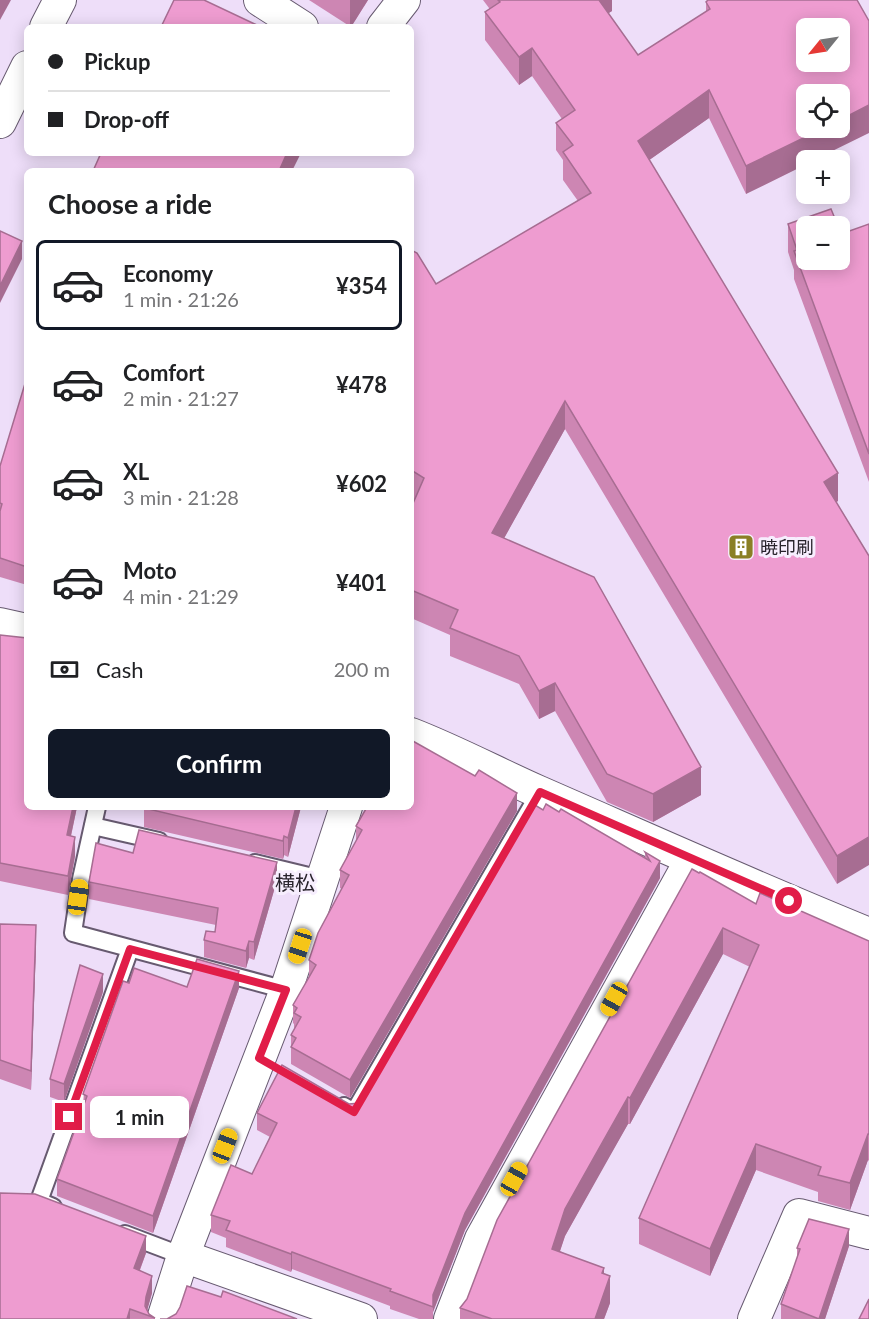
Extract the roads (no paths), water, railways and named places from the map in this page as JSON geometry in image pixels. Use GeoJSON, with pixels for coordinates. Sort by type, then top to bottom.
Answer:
{"type":"FeatureCollection","features":[{"type":"Feature","properties":{"kind":"street"},"geometry":{"type":"LineString","coordinates":[[48,24],[60,0]]}},
{"type":"Feature","properties":{"kind":"street"},"geometry":{"type":"LineString","coordinates":[[260,0],[297,24]]}},
{"type":"Feature","properties":{"kind":"street"},"geometry":{"type":"LineString","coordinates":[[385,24],[404,0]]}},
{"type":"Feature","properties":{"kind":"street"},"geometry":{"type":"LineString","coordinates":[[0,122],[24,73]]}},
{"type":"Feature","properties":{"kind":"street"},"geometry":{"type":"LineString","coordinates":[[0,624],[24,629]]}},
{"type":"Feature","properties":{"kind":"street"},"geometry":{"type":"LineString","coordinates":[[414,735],[454,751],[691,860],[869,934]]}},
{"type":"Feature","properties":{"kind":"street"},"geometry":{"type":"LineString","coordinates":[[163,1319],[183,1256],[269,1063],[286,990],[345,810]]}},
{"type":"Feature","properties":{"kind":"street"},"geometry":{"type":"LineString","coordinates":[[450,1319],[481,1239],[691,860]]}},
{"type":"Feature","properties":{"kind":"street"},"geometry":{"type":"LineString","coordinates":[[754,1319],[799,1215],[869,1233]]}},
{"type":"Feature","properties":{"kind":"street"},"geometry":{"type":"LineString","coordinates":[[183,1256],[361,1319]]}},
{"type":"Feature","properties":{"kind":"lane"},"geometry":{"type":"LineString","coordinates":[[326,1095],[354,1112],[540,792]]}},
{"type":"Feature","properties":{"kind":"lane"},"geometry":{"type":"LineString","coordinates":[[96,810],[81,879],[73,933],[286,990]]}},
{"type":"Feature","properties":{"kind":"lane"},"geometry":{"type":"LineString","coordinates":[[93,826],[173,844]]}},
{"type":"Feature","properties":{"kind":"lane"},"geometry":{"type":"LineString","coordinates":[[242,860],[321,879]]}},
{"type":"Feature","properties":{"kind":"lane"},"geometry":{"type":"LineString","coordinates":[[72,1214],[39,1201],[130,949]]}},
{"type":"Feature","properties":{"kind":"lane"},"geometry":{"type":"LineString","coordinates":[[105,1226],[183,1256]]}},
{"type":"Feature","properties":{"kind":"place","name":"暁印刷"},"geometry":{"type":"Point","coordinates":[741,547]}},
{"type":"Feature","properties":{"kind":"district","name":"横松"},"geometry":{"type":"Point","coordinates":[295,882]}}]}
